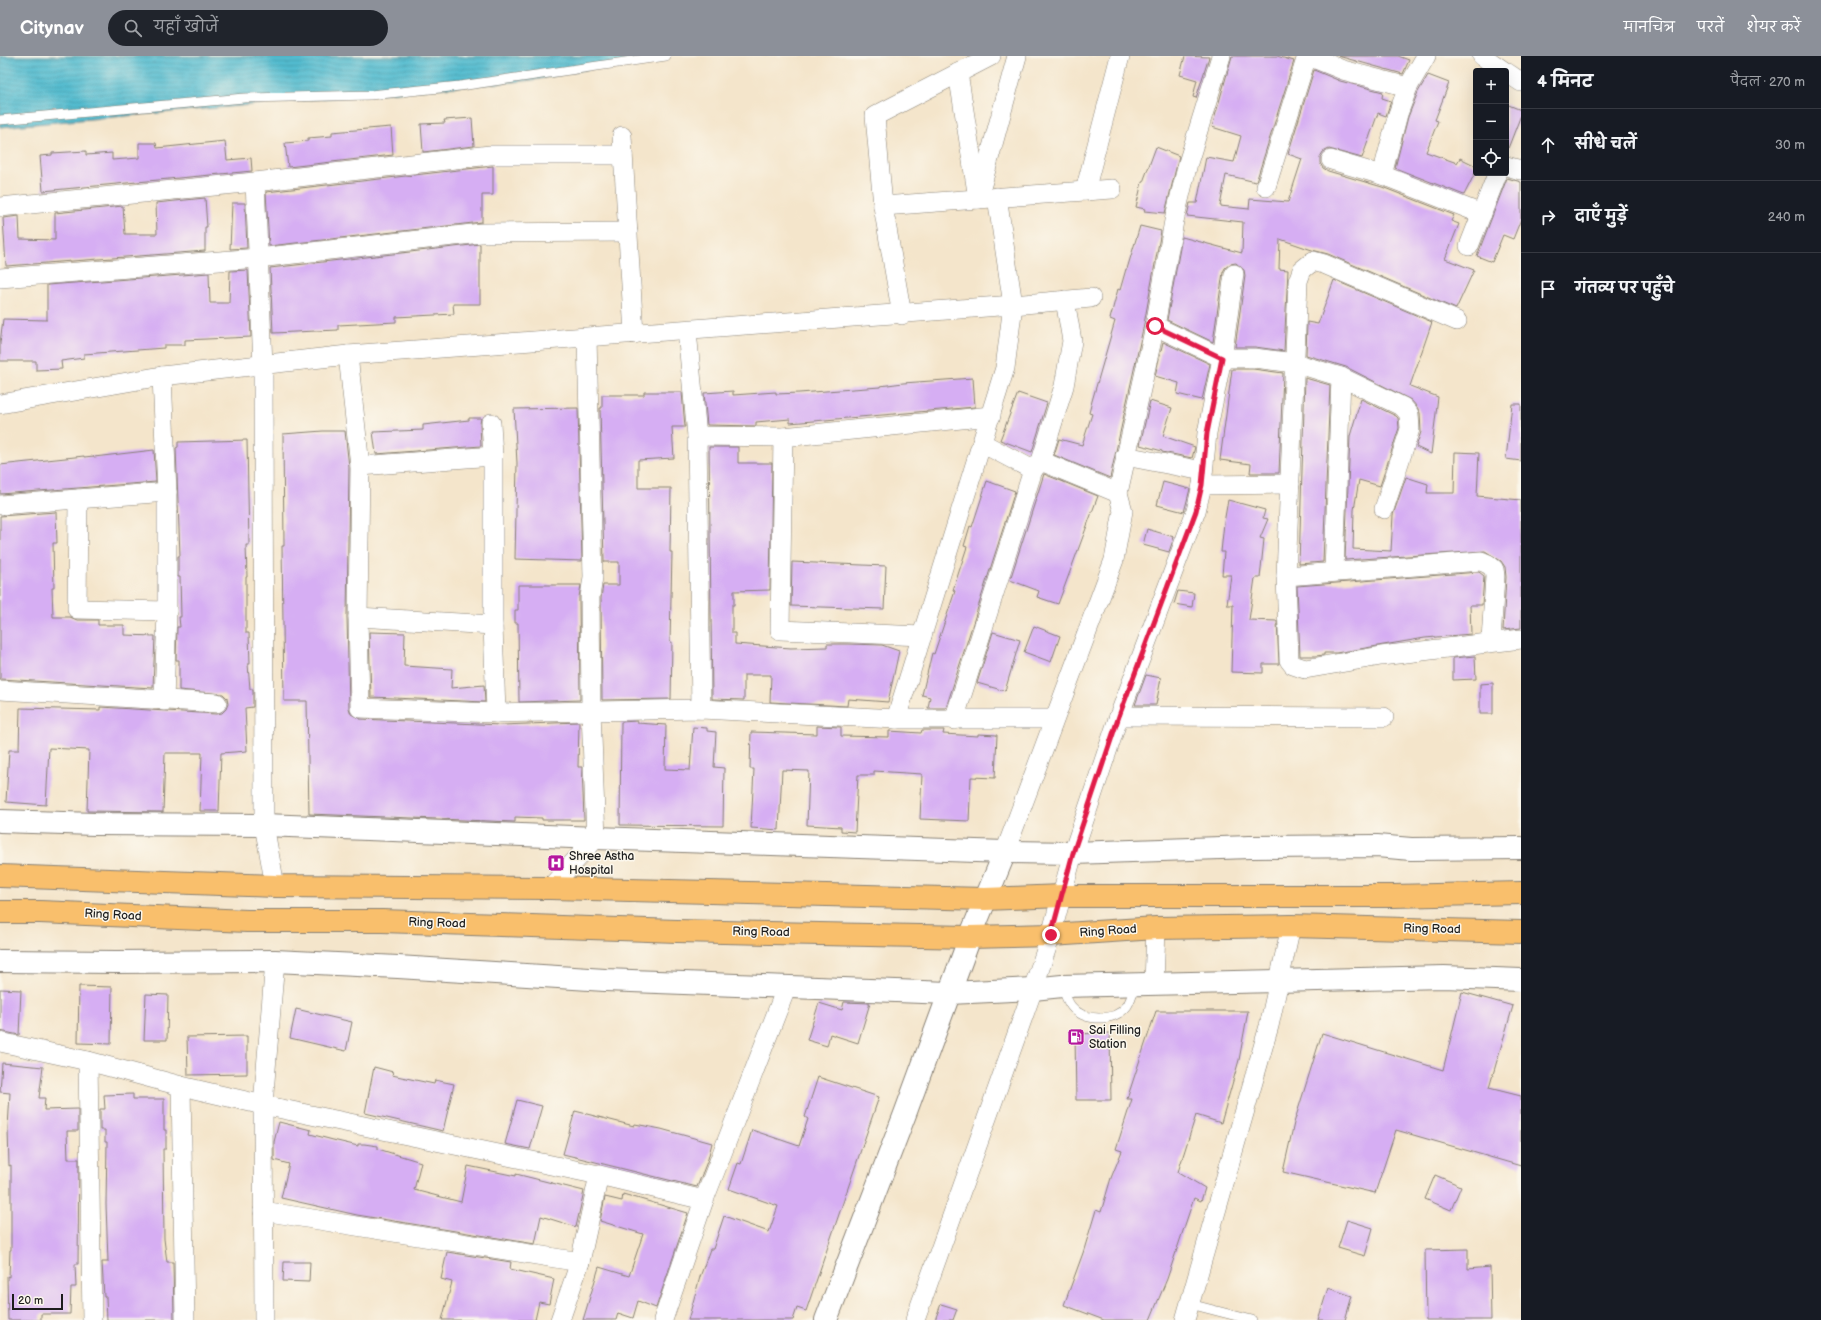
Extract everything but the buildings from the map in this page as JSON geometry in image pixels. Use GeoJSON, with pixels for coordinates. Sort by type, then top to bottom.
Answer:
{"type":"FeatureCollection","features":[{"type":"Feature","properties":{"kind":"highway"},"geometry":{"type":"LineString","coordinates":[[0,876],[274,886],[550,888],[985,899],[1062,896],[1393,896],[1521,892]]}},
{"type":"Feature","properties":{"kind":"highway","name":"Ring Road"},"geometry":{"type":"LineString","coordinates":[[0,912],[48,912],[247,921],[382,921],[970,937],[1051,935],[1156,928],[1291,926],[1521,932]]}},
{"type":"Feature","properties":{"kind":"street"},"geometry":{"type":"LineString","coordinates":[[902,315],[884,206],[875,116],[991,56]]}},
{"type":"Feature","properties":{"kind":"street"},"geometry":{"type":"LineString","coordinates":[[978,199],[1017,56]]}},
{"type":"Feature","properties":{"kind":"street"},"geometry":{"type":"LineString","coordinates":[[1085,191],[1120,56]]}},
{"type":"Feature","properties":{"kind":"street"},"geometry":{"type":"LineString","coordinates":[[826,1320],[905,1114],[970,937],[1005,852],[1114,560],[1123,511],[1118,493],[1155,326],[1174,221],[1186,171],[1221,56]]}},
{"type":"Feature","properties":{"kind":"street"},"geometry":{"type":"LineString","coordinates":[[1266,187],[1308,56],[1343,70],[1408,87]]}},
{"type":"Feature","properties":{"kind":"street"},"geometry":{"type":"LineString","coordinates":[[1382,175],[1398,114],[1408,87],[1426,56]]}},
{"type":"Feature","properties":{"kind":"street"},"geometry":{"type":"LineString","coordinates":[[1482,56],[1499,68]]}},
{"type":"Feature","properties":{"kind":"street"},"geometry":{"type":"LineString","coordinates":[[958,73],[978,199]]}},
{"type":"Feature","properties":{"kind":"street"},"geometry":{"type":"LineString","coordinates":[[1509,74],[1521,82]]}},
{"type":"Feature","properties":{"kind":"street"},"geometry":{"type":"LineString","coordinates":[[622,136],[634,334]]}},
{"type":"Feature","properties":{"kind":"street"},"geometry":{"type":"LineString","coordinates":[[0,207],[255,182],[490,155],[624,155]]}},
{"type":"Feature","properties":{"kind":"street"},"geometry":{"type":"LineString","coordinates":[[1331,160],[1382,175],[1482,214]]}},
{"type":"Feature","properties":{"kind":"street"},"geometry":{"type":"LineString","coordinates":[[1509,171],[1521,170]]}},
{"type":"Feature","properties":{"kind":"street"},"geometry":{"type":"LineString","coordinates":[[1469,246],[1499,176]]}},
{"type":"Feature","properties":{"kind":"street"},"geometry":{"type":"LineString","coordinates":[[255,182],[263,365],[264,825],[274,886]]}},
{"type":"Feature","properties":{"kind":"street"},"geometry":{"type":"LineString","coordinates":[[884,206],[1112,189]]}},
{"type":"Feature","properties":{"kind":"street"},"geometry":{"type":"LineString","coordinates":[[896,719],[1005,368],[1013,305],[997,197]]}},
{"type":"Feature","properties":{"kind":"street"},"geometry":{"type":"LineString","coordinates":[[0,278],[258,258],[481,233],[628,232]]}},
{"type":"Feature","properties":{"kind":"street"},"geometry":{"type":"LineString","coordinates":[[1457,321],[1334,268],[1313,261],[1302,270],[1298,281],[1286,576],[1289,660],[1293,665],[1305,669],[1381,656],[1521,638]]}},
{"type":"Feature","properties":{"kind":"street"},"geometry":{"type":"LineString","coordinates":[[916,1320],[1033,989],[1051,935],[1073,853],[1119,716],[1196,511],[1202,478],[1207,433],[1222,358],[1234,274]]}},
{"type":"Feature","properties":{"kind":"street"},"geometry":{"type":"LineString","coordinates":[[0,404],[162,376],[348,355],[902,315],[1091,298]]}},
{"type":"Feature","properties":{"kind":"street"},"geometry":{"type":"LineString","coordinates":[[954,720],[1064,386],[1072,341],[1065,300]]}},
{"type":"Feature","properties":{"kind":"street"},"geometry":{"type":"LineString","coordinates":[[1155,326],[1222,358],[1254,358],[1295,363],[1341,377],[1390,399],[1403,407],[1409,414],[1410,429],[1384,509]]}},
{"type":"Feature","properties":{"kind":"street"},"geometry":{"type":"LineString","coordinates":[[687,330],[697,436],[701,709]]}},
{"type":"Feature","properties":{"kind":"street"},"geometry":{"type":"LineString","coordinates":[[550,888],[596,838],[591,711],[590,597],[593,577],[587,338]]}},
{"type":"Feature","properties":{"kind":"street"},"geometry":{"type":"LineString","coordinates":[[348,355],[360,466],[358,617],[360,708],[496,713],[701,709],[896,719],[1054,719]]}},
{"type":"Feature","properties":{"kind":"street"},"geometry":{"type":"LineString","coordinates":[[162,376],[168,492],[167,611],[164,701]]}},
{"type":"Feature","properties":{"kind":"street"},"geometry":{"type":"LineString","coordinates":[[1334,572],[1341,377]]}},
{"type":"Feature","properties":{"kind":"street"},"geometry":{"type":"LineString","coordinates":[[697,436],[783,436],[991,416]]}},
{"type":"Feature","properties":{"kind":"street"},"geometry":{"type":"LineString","coordinates":[[491,423],[493,456],[492,624],[496,713]]}},
{"type":"Feature","properties":{"kind":"street"},"geometry":{"type":"LineString","coordinates":[[783,436],[780,630],[922,636]]}},
{"type":"Feature","properties":{"kind":"street"},"geometry":{"type":"LineString","coordinates":[[982,443],[1037,465],[1118,493]]}},
{"type":"Feature","properties":{"kind":"street"},"geometry":{"type":"LineString","coordinates":[[360,466],[493,456]]}},
{"type":"Feature","properties":{"kind":"street"},"geometry":{"type":"LineString","coordinates":[[1125,456],[1202,478],[1290,484]]}},
{"type":"Feature","properties":{"kind":"street"},"geometry":{"type":"LineString","coordinates":[[0,506],[168,492]]}},
{"type":"Feature","properties":{"kind":"street"},"geometry":{"type":"LineString","coordinates":[[78,499],[77,609],[167,611]]}},
{"type":"Feature","properties":{"kind":"street"},"geometry":{"type":"LineString","coordinates":[[1286,576],[1481,561],[1494,569],[1495,576],[1491,641]]}},
{"type":"Feature","properties":{"kind":"street"},"geometry":{"type":"LineString","coordinates":[[358,617],[492,624]]}},
{"type":"Feature","properties":{"kind":"street"},"geometry":{"type":"LineString","coordinates":[[0,690],[217,703]]}},
{"type":"Feature","properties":{"kind":"street"},"geometry":{"type":"LineString","coordinates":[[1119,716],[1384,717]]}},
{"type":"Feature","properties":{"kind":"street"},"geometry":{"type":"LineString","coordinates":[[0,821],[95,824],[264,825],[1005,852],[1073,853],[1274,847],[1378,846],[1411,848],[1521,848]]}},
{"type":"Feature","properties":{"kind":"street"},"geometry":{"type":"LineString","coordinates":[[1188,1312],[1269,1026],[1291,926]]}},
{"type":"Feature","properties":{"kind":"street"},"geometry":{"type":"LineString","coordinates":[[1145,984],[1156,928]]}},
{"type":"Feature","properties":{"kind":"street"},"geometry":{"type":"LineString","coordinates":[[0,961],[275,961],[605,980],[949,993],[1033,989],[1062,986],[1444,977],[1521,980]]}},
{"type":"Feature","properties":{"kind":"street"},"geometry":{"type":"LineString","coordinates":[[264,1320],[263,1105],[275,961]]}},
{"type":"Feature","properties":{"kind":"street"},"geometry":{"type":"LineString","coordinates":[[663,1320],[704,1200],[787,986]]}},
{"type":"Feature","properties":{"kind":"street"},"geometry":{"type":"LineString","coordinates":[[0,1042],[88,1061],[181,1086],[263,1105],[599,1175],[704,1200]]}},
{"type":"Feature","properties":{"kind":"street"},"geometry":{"type":"LineString","coordinates":[[88,1061],[92,1320]]}},
{"type":"Feature","properties":{"kind":"street"},"geometry":{"type":"LineString","coordinates":[[181,1086],[185,1320]]}},
{"type":"Feature","properties":{"kind":"street"},"geometry":{"type":"LineString","coordinates":[[560,1320],[580,1262],[599,1175]]}},
{"type":"Feature","properties":{"kind":"street"},"geometry":{"type":"LineString","coordinates":[[263,1211],[580,1262]]}},
{"type":"Feature","properties":{"kind":"lane"},"geometry":{"type":"LineString","coordinates":[[0,120],[244,98],[370,95],[460,86],[666,56]]}},
{"type":"Feature","properties":{"kind":"lane"},"geometry":{"type":"LineString","coordinates":[[1062,986],[1071,1006],[1085,1016],[1101,1018],[1116,1014],[1127,1006],[1145,984]]}},
{"type":"Feature","properties":{"kind":"lane"},"geometry":{"type":"LineString","coordinates":[[1188,1312],[1252,1320]]}},
{"type":"Feature","properties":{"kind":"water"},"geometry":{"type":"Polygon","coordinates":[[[0,56],[652,56],[534,80],[0,127],[0,56]]]}},
{"type":"Feature","properties":{"kind":"place","name":"Shree Astha Hospital"},"geometry":{"type":"Point","coordinates":[556,863]}},
{"type":"Feature","properties":{"kind":"place","name":"Sai Filling Station"},"geometry":{"type":"Point","coordinates":[1076,1037]}},
{"type":"Feature","properties":{"kind":"route"},"geometry":{"type":"LineString","coordinates":[[1051,935],[1073,853],[1119,716],[1196,511],[1202,485],[1207,433],[1222,358],[1155,326]]}}]}
